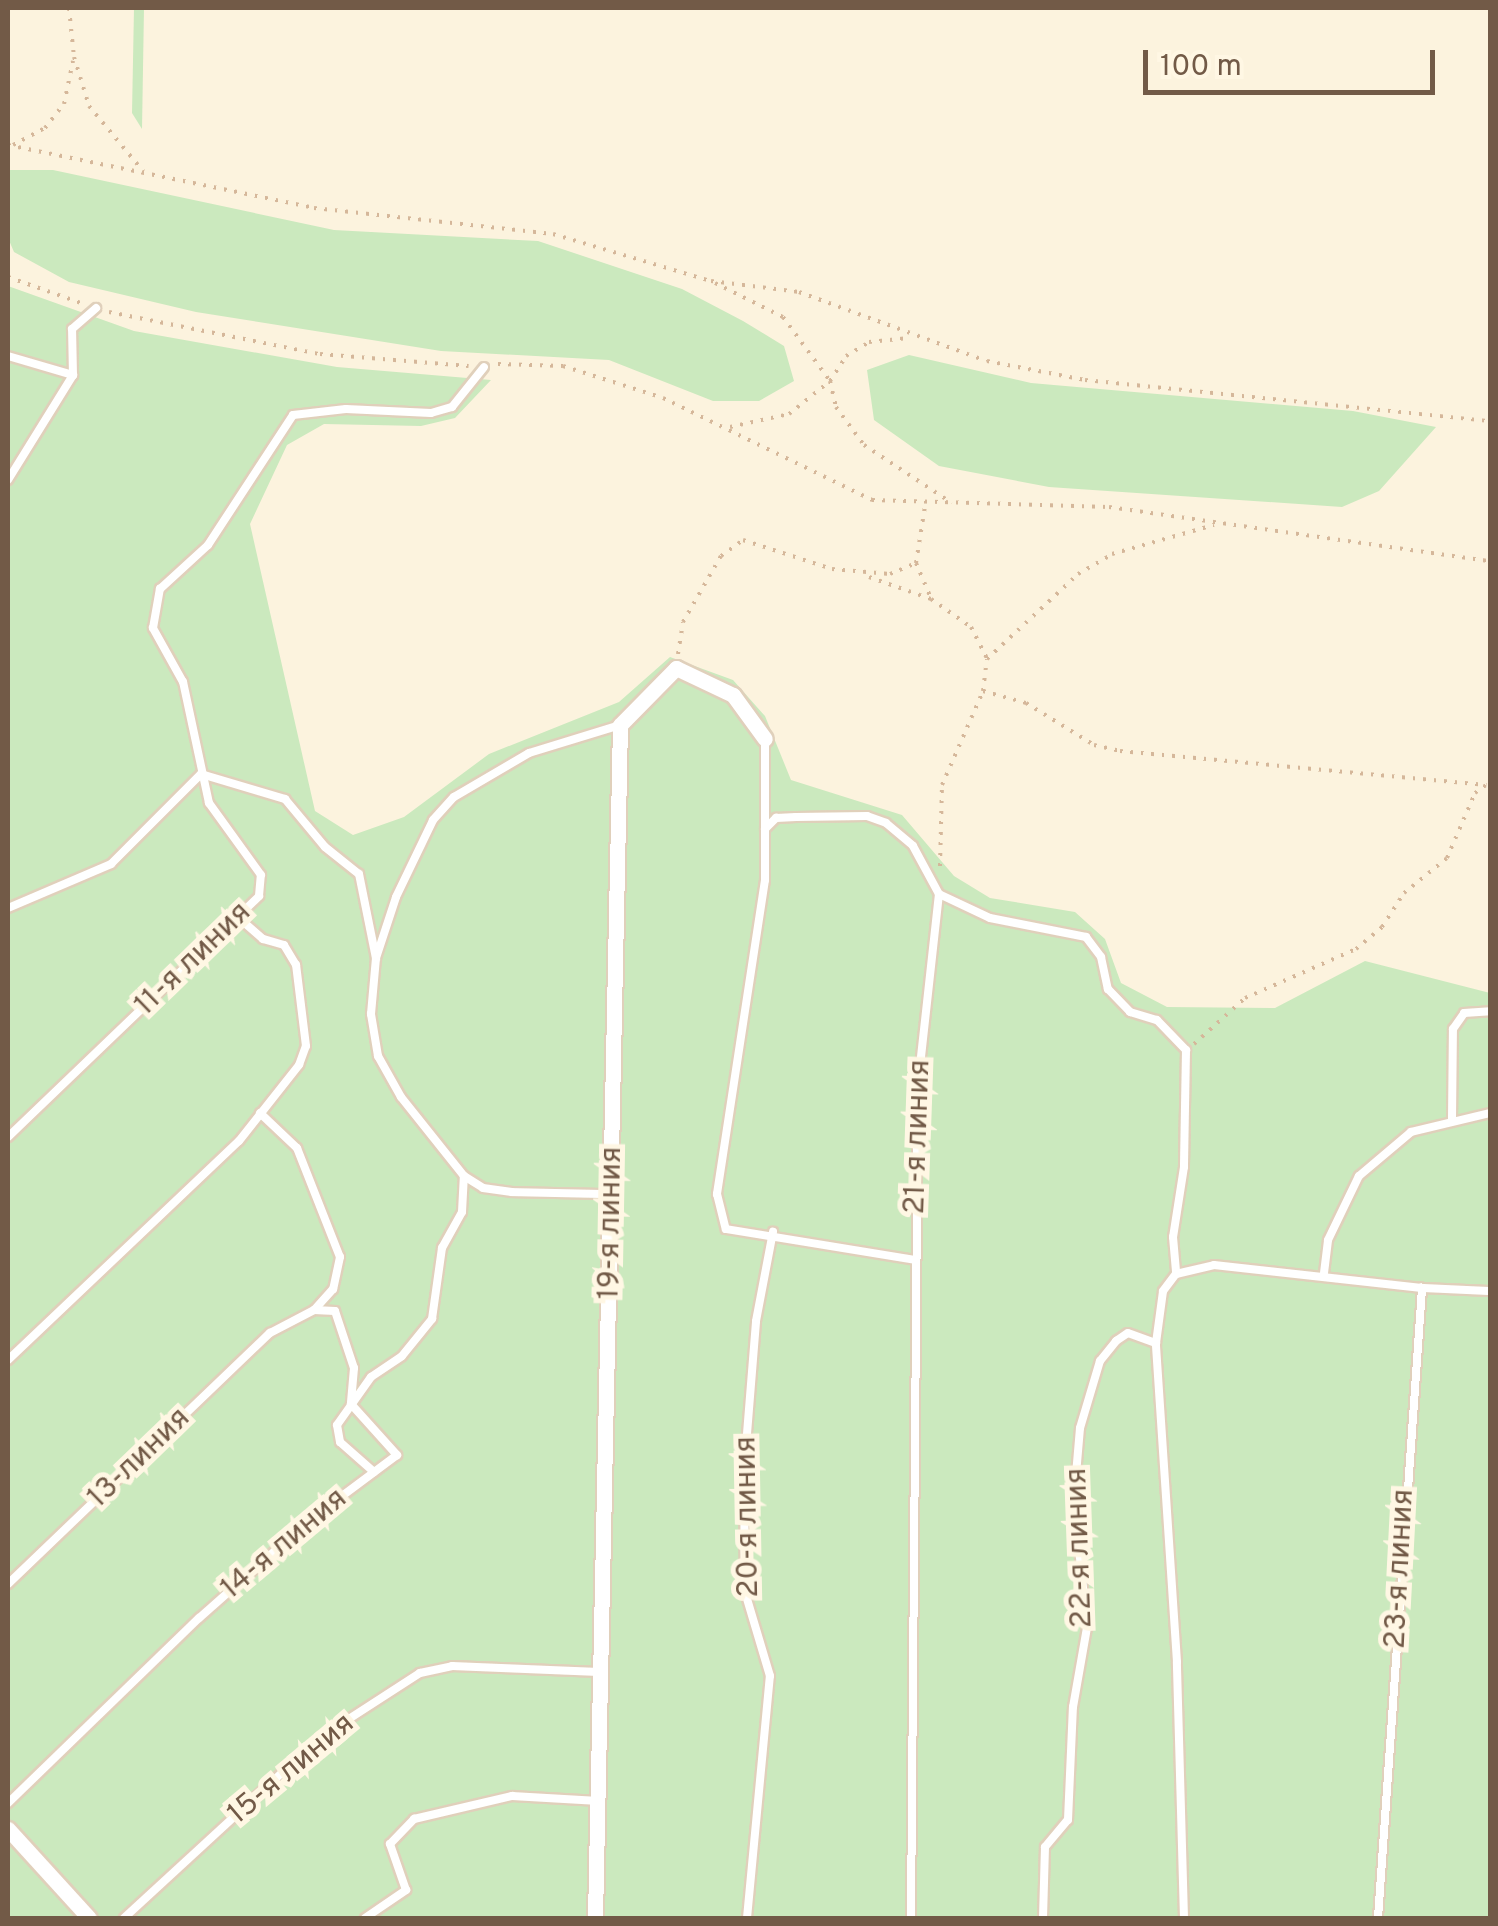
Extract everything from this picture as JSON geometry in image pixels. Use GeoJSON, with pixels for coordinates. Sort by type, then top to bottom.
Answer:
{"type":"FeatureCollection","features":[{"type":"Feature","properties":{"kind":"street"},"geometry":{"type":"LineString","coordinates":[[620,724],[676,668],[734,695],[764,740]]}},
{"type":"Feature","properties":{"kind":"street","name":"19-я линия"},"geometry":{"type":"LineString","coordinates":[[595,1918],[612,1194],[612,864],[620,724]]}},
{"type":"Feature","properties":{"kind":"street"},"geometry":{"type":"LineString","coordinates":[[8,1828],[89,1918]]}},
{"type":"Feature","properties":{"kind":"lane"},"geometry":{"type":"LineString","coordinates":[[8,480],[73,374],[72,329],[96,308]]}},
{"type":"Feature","properties":{"kind":"lane"},"geometry":{"type":"LineString","coordinates":[[8,356],[73,374]]}},
{"type":"Feature","properties":{"kind":"lane","name":"11-я линия"},"geometry":{"type":"LineString","coordinates":[[8,1137],[260,896],[261,875],[209,803],[183,682],[154,628],[160,589],[208,545],[293,416],[346,408],[431,413],[452,407],[484,367]]}},
{"type":"Feature","properties":{"kind":"lane"},"geometry":{"type":"LineString","coordinates":[[376,958],[421,845],[454,797],[530,754],[620,724]]}},
{"type":"Feature","properties":{"kind":"lane"},"geometry":{"type":"LineString","coordinates":[[764,740],[765,829],[744,1049],[717,1194],[726,1228],[773,1232],[915,1260]]}},
{"type":"Feature","properties":{"kind":"lane"},"geometry":{"type":"LineString","coordinates":[[8,908],[111,864],[201,774],[285,799],[359,874],[376,958],[371,1014],[378,1056],[464,1176],[498,1190],[612,1194]]}},
{"type":"Feature","properties":{"kind":"lane"},"geometry":{"type":"LineString","coordinates":[[765,829],[776,818],[796,816],[867,816],[886,823],[913,846],[939,894],[990,918],[1086,937],[1101,957],[1108,989],[1130,1012],[1156,1020],[1186,1050],[1184,1167],[1173,1237],[1176,1274],[1163,1292],[1156,1343],[1177,1662],[1184,1918]]}},
{"type":"Feature","properties":{"kind":"lane","name":"21-я линия"},"geometry":{"type":"LineString","coordinates":[[911,1918],[918,1084],[939,894]]}},
{"type":"Feature","properties":{"kind":"lane"},"geometry":{"type":"LineString","coordinates":[[8,1360],[260,1113],[306,1046],[296,965],[284,944],[263,939],[238,918]]}},
{"type":"Feature","properties":{"kind":"lane"},"geometry":{"type":"LineString","coordinates":[[1452,1119],[1453,1029],[1464,1013],[1490,1010]]}},
{"type":"Feature","properties":{"kind":"lane"},"geometry":{"type":"LineString","coordinates":[[260,1113],[297,1148],[340,1257],[334,1289],[314,1310]]}},
{"type":"Feature","properties":{"kind":"lane"},"geometry":{"type":"LineString","coordinates":[[1324,1273],[1328,1240],[1359,1176],[1411,1132],[1452,1119],[1490,1113]]}},
{"type":"Feature","properties":{"kind":"lane"},"geometry":{"type":"LineString","coordinates":[[374,1472],[340,1442],[337,1425],[351,1404],[432,1319],[442,1248],[462,1212],[464,1176]]}},
{"type":"Feature","properties":{"kind":"lane","name":"20-я линия"},"geometry":{"type":"LineString","coordinates":[[747,1918],[750,1828],[770,1676],[745,1592],[744,1470],[756,1321],[773,1232]]}},
{"type":"Feature","properties":{"kind":"lane"},"geometry":{"type":"LineString","coordinates":[[1176,1274],[1214,1266],[1324,1273],[1422,1288],[1490,1291]]}},
{"type":"Feature","properties":{"kind":"lane","name":"23-я линия"},"geometry":{"type":"LineString","coordinates":[[1378,1918],[1422,1288]]}},
{"type":"Feature","properties":{"kind":"lane"},"geometry":{"type":"LineString","coordinates":[[314,1310],[335,1312],[345,1332],[354,1368],[351,1404]]}},
{"type":"Feature","properties":{"kind":"lane","name":"13-линия"},"geometry":{"type":"LineString","coordinates":[[8,1584],[270,1333],[314,1310]]}},
{"type":"Feature","properties":{"kind":"lane","name":"22-я линия"},"geometry":{"type":"LineString","coordinates":[[1044,1918],[1045,1847],[1068,1820],[1072,1707],[1087,1628],[1074,1498],[1080,1428],[1100,1361],[1116,1341],[1128,1333],[1156,1343]]}},
{"type":"Feature","properties":{"kind":"lane","name":"14-я линия"},"geometry":{"type":"LineString","coordinates":[[8,1803],[199,1618],[397,1456],[351,1404]]}},
{"type":"Feature","properties":{"kind":"lane","name":"15-я линия"},"geometry":{"type":"LineString","coordinates":[[124,1918],[321,1737],[420,1673],[452,1666],[602,1672]]}},
{"type":"Feature","properties":{"kind":"lane"},"geometry":{"type":"LineString","coordinates":[[365,1918],[406,1890],[390,1844],[414,1819],[512,1796],[599,1801]]}},
{"type":"Feature","properties":{"kind":"path"},"geometry":{"type":"LineString","coordinates":[[69,8],[74,57],[89,106],[143,171]]}},
{"type":"Feature","properties":{"kind":"path"},"geometry":{"type":"LineString","coordinates":[[10,145],[45,128],[64,104],[74,57]]}},
{"type":"Feature","properties":{"kind":"path"},"geometry":{"type":"LineString","coordinates":[[10,145],[314,208],[554,234],[712,281],[799,292],[913,338],[987,361],[1085,380],[1490,421]]}},
{"type":"Feature","properties":{"kind":"path"},"geometry":{"type":"LineString","coordinates":[[8,277],[96,308],[320,354],[484,367],[512,361],[563,366],[733,428],[790,414],[830,381],[846,356],[870,342],[913,338]]}},
{"type":"Feature","properties":{"kind":"path"},"geometry":{"type":"LineString","coordinates":[[712,281],[783,316],[830,381],[836,407],[864,445],[956,505]]}},
{"type":"Feature","properties":{"kind":"path"},"geometry":{"type":"LineString","coordinates":[[712,420],[872,500],[1109,507],[1490,561]]}},
{"type":"Feature","properties":{"kind":"path"},"geometry":{"type":"LineString","coordinates":[[926,503],[916,564],[931,599]]}},
{"type":"Feature","properties":{"kind":"path"},"geometry":{"type":"LineString","coordinates":[[987,659],[1078,574],[1112,554],[1218,524]]}},
{"type":"Feature","properties":{"kind":"path"},"geometry":{"type":"LineString","coordinates":[[676,668],[683,622],[721,556],[743,540],[931,599],[971,627],[987,659],[982,691],[942,786],[939,894]]}},
{"type":"Feature","properties":{"kind":"path"},"geometry":{"type":"LineString","coordinates":[[866,576],[916,564]]}},
{"type":"Feature","properties":{"kind":"path"},"geometry":{"type":"LineString","coordinates":[[982,691],[1026,703],[1094,745],[1120,751],[1488,783]]}},
{"type":"Feature","properties":{"kind":"path"},"geometry":{"type":"LineString","coordinates":[[1186,1050],[1245,998],[1356,950],[1382,927],[1404,893],[1447,858],[1475,793],[1488,783]]}},
{"type":"Feature","properties":{"kind":"green space"},"geometry":{"type":"Polygon","coordinates":[[[134,8],[144,8],[142,129],[132,113],[134,8]]]}},
{"type":"Feature","properties":{"kind":"green space"},"geometry":{"type":"Polygon","coordinates":[[[8,170],[53,170],[334,230],[538,241],[682,289],[743,321],[784,346],[794,381],[759,401],[713,401],[609,360],[441,351],[196,312],[69,282],[14,252],[8,238],[8,170]]]}},
{"type":"Feature","properties":{"kind":"green space"},"geometry":{"type":"Polygon","coordinates":[[[8,286],[134,331],[337,367],[491,380],[455,418],[421,426],[324,424],[287,445],[250,524],[315,811],[353,835],[404,817],[489,754],[619,702],[670,657],[733,680],[765,716],[791,780],[902,815],[954,876],[990,898],[1075,912],[1105,939],[1121,983],[1167,1007],[1275,1008],[1365,961],[1490,993],[1490,1918],[8,1918],[8,286]]]}},
{"type":"Feature","properties":{"kind":"green space"},"geometry":{"type":"Polygon","coordinates":[[[909,355],[1031,383],[1353,411],[1436,427],[1379,491],[1342,507],[1049,487],[939,466],[874,420],[867,370],[909,355]]]}}]}
